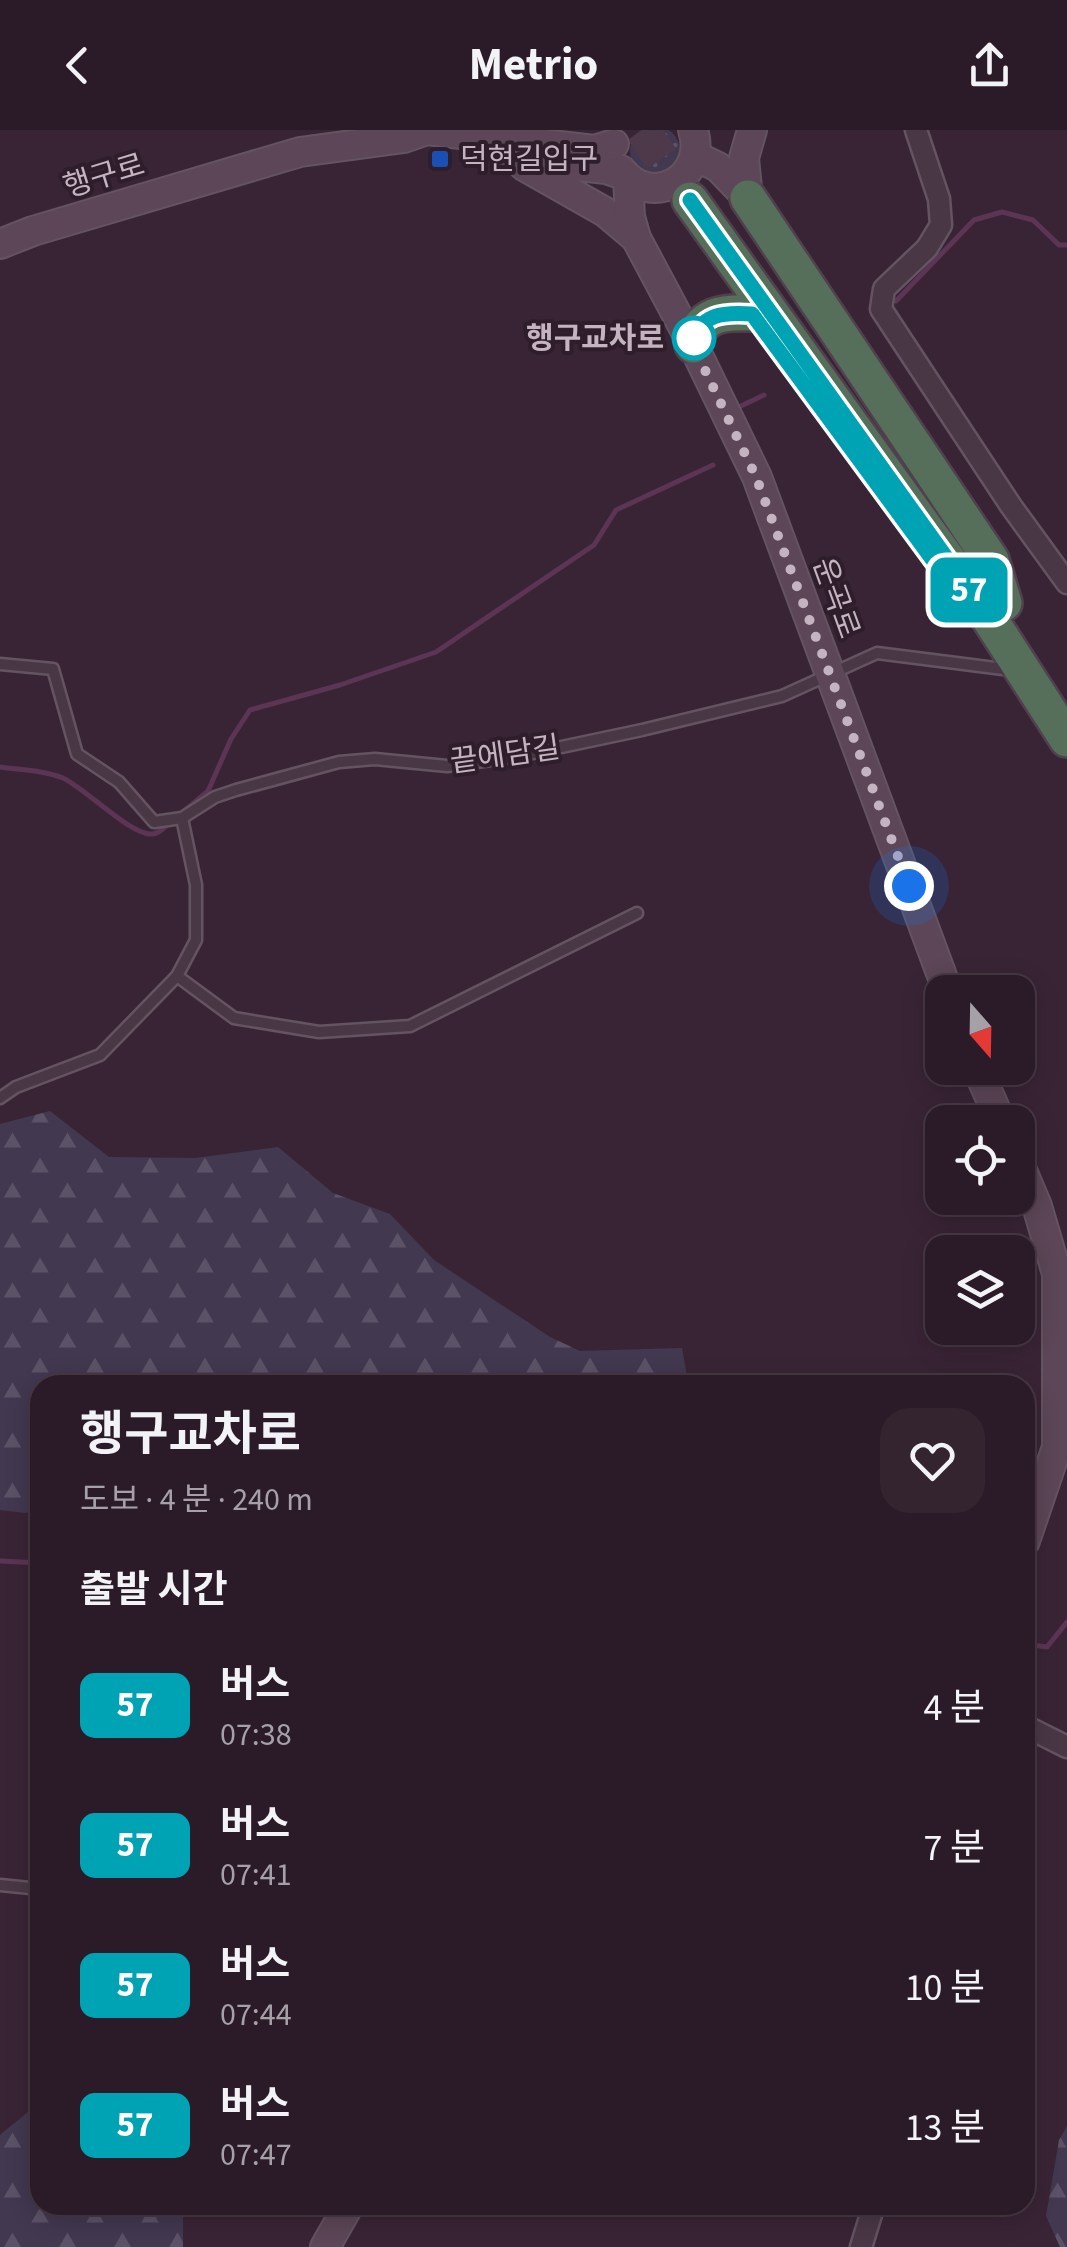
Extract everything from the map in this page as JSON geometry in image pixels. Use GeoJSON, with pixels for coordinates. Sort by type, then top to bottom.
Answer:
{"type":"FeatureCollection","features":[{"type":"Feature","properties":{"kind":"highway"},"geometry":{"type":"LineString","coordinates":[[675,168],[752,314],[952,586],[994,606]]}},
{"type":"Feature","properties":{"kind":"highway"},"geometry":{"type":"LineString","coordinates":[[675,168],[994,606],[1067,696]]}},
{"type":"Feature","properties":{"kind":"highway"},"geometry":{"type":"LineString","coordinates":[[748,198],[991,560],[994,606],[1067,740]]}},
{"type":"Feature","properties":{"kind":"highway"},"geometry":{"type":"LineString","coordinates":[[693,345],[702,322],[729,312],[752,314]]}},
{"type":"Feature","properties":{"kind":"street","name":"행구로"},"geometry":{"type":"LineString","coordinates":[[0,244],[32,231],[300,152],[402,134],[428,130],[576,137],[594,150],[616,137]]}},
{"type":"Feature","properties":{"kind":"street"},"geometry":{"type":"LineString","coordinates":[[748,198],[744,158],[752,130]]}},
{"type":"Feature","properties":{"kind":"street"},"geometry":{"type":"LineString","coordinates":[[916,130],[939,199],[941,225],[927,248],[884,288],[881,309],[1067,584]]}},
{"type":"Feature","properties":{"kind":"street"},"geometry":{"type":"LineString","coordinates":[[402,134],[430,149],[606,169],[718,167],[748,198]]}},
{"type":"Feature","properties":{"kind":"street"},"geometry":{"type":"LineString","coordinates":[[616,137],[614,154],[675,168]]}},
{"type":"Feature","properties":{"kind":"street"},"geometry":{"type":"LineString","coordinates":[[512,159],[605,212],[636,238]]}},
{"type":"Feature","properties":{"kind":"street"},"geometry":{"type":"LineString","coordinates":[[636,238],[642,196],[675,168]]}},
{"type":"Feature","properties":{"kind":"street","name":"운곡로"},"geometry":{"type":"LineString","coordinates":[[636,238],[756,477],[942,975]]}},
{"type":"Feature","properties":{"kind":"street"},"geometry":{"type":"LineString","coordinates":[[1035,1201],[1057,1274],[1057,1448],[1035,1512]]}},
{"type":"Feature","properties":{"kind":"street"},"geometry":{"type":"LineString","coordinates":[[1035,1731],[1067,1747]]}},
{"type":"Feature","properties":{"kind":"street"},"geometry":{"type":"LineString","coordinates":[[325,2247],[343,2215]]}},
{"type":"Feature","properties":{"kind":"street"},"geometry":{"type":"LineString","coordinates":[[860,2247],[871,2215]]}},
{"type":"Feature","properties":{"kind":"lane","name":"끝에담길"},"geometry":{"type":"LineString","coordinates":[[0,664],[54,669],[77,754],[119,782],[154,822],[180,819],[214,798],[300,770],[339,762],[375,759],[447,766],[514,757],[782,696],[877,653],[1011,670]]}},
{"type":"Feature","properties":{"kind":"lane"},"geometry":{"type":"LineString","coordinates":[[0,1098],[16,1086],[100,1055],[177,976],[196,940],[196,885],[180,819]]}},
{"type":"Feature","properties":{"kind":"lane"},"geometry":{"type":"LineString","coordinates":[[177,976],[234,1018],[319,1032],[410,1026],[637,913]]}},
{"type":"Feature","properties":{"kind":"lane"},"geometry":{"type":"LineString","coordinates":[[0,1885],[30,1887]]}},
{"type":"Feature","properties":{"kind":"green space"},"geometry":{"type":"Polygon","coordinates":[[[655,126],[672,134],[680,151],[672,168],[655,176],[638,168],[630,151],[638,134],[655,126]]]}},
{"type":"Feature","properties":{"kind":"green space"},"geometry":{"type":"Polygon","coordinates":[[[50,1111],[109,1157],[195,1158],[278,1147],[333,1193],[390,1214],[434,1260],[550,1337],[580,1351],[682,1348],[687,1375],[30,1375],[30,1512],[0,1510],[0,1124],[50,1111]]]}},
{"type":"Feature","properties":{"kind":"green space"},"geometry":{"type":"Polygon","coordinates":[[[30,2110],[30,2215],[183,2215],[183,2247],[0,2247],[0,2135],[30,2110]]]}},
{"type":"Feature","properties":{"kind":"green space"},"geometry":{"type":"Polygon","coordinates":[[[1067,2126],[1067,2247],[1060,2247],[1046,2216],[1059,2140],[1067,2126]]]}},
{"type":"Feature","properties":{"kind":"waterway"},"geometry":{"type":"LineString","coordinates":[[896,301],[974,220],[1002,212],[1033,220],[1059,245],[1067,245]]}},
{"type":"Feature","properties":{"kind":"waterway"},"geometry":{"type":"LineString","coordinates":[[741,406],[764,395]]}},
{"type":"Feature","properties":{"kind":"waterway"},"geometry":{"type":"LineString","coordinates":[[183,812],[208,791],[231,739],[250,710],[436,652],[594,545],[616,510],[713,465]]}},
{"type":"Feature","properties":{"kind":"waterway"},"geometry":{"type":"LineString","coordinates":[[0,767],[63,778],[118,818],[150,834],[170,822]]}},
{"type":"Feature","properties":{"kind":"waterway"},"geometry":{"type":"LineString","coordinates":[[0,1561],[30,1562]]}},
{"type":"Feature","properties":{"kind":"waterway"},"geometry":{"type":"LineString","coordinates":[[1035,1645],[1047,1647],[1067,1622]]}},
{"type":"Feature","properties":{"kind":"tunnel"},"geometry":{"type":"LineString","coordinates":[[642,130],[690,200]]}},
{"type":"Feature","properties":{"kind":"bus line","name":"57"},"geometry":{"type":"LineString","coordinates":[[690,200],[984,610],[952,586],[752,314],[716,314],[702,322],[693,345]]}},
{"type":"Feature","properties":{"kind":"place","name":"덕현길입구"},"geometry":{"type":"Point","coordinates":[440,159]}},
{"type":"Feature","properties":{"kind":"place","name":"행구교차로"},"geometry":{"type":"Point","coordinates":[694,338]}},
{"type":"Feature","properties":{"kind":"route"},"geometry":{"type":"LineString","coordinates":[[694,338],[693,345],[756,477],[909,886]]}}]}
